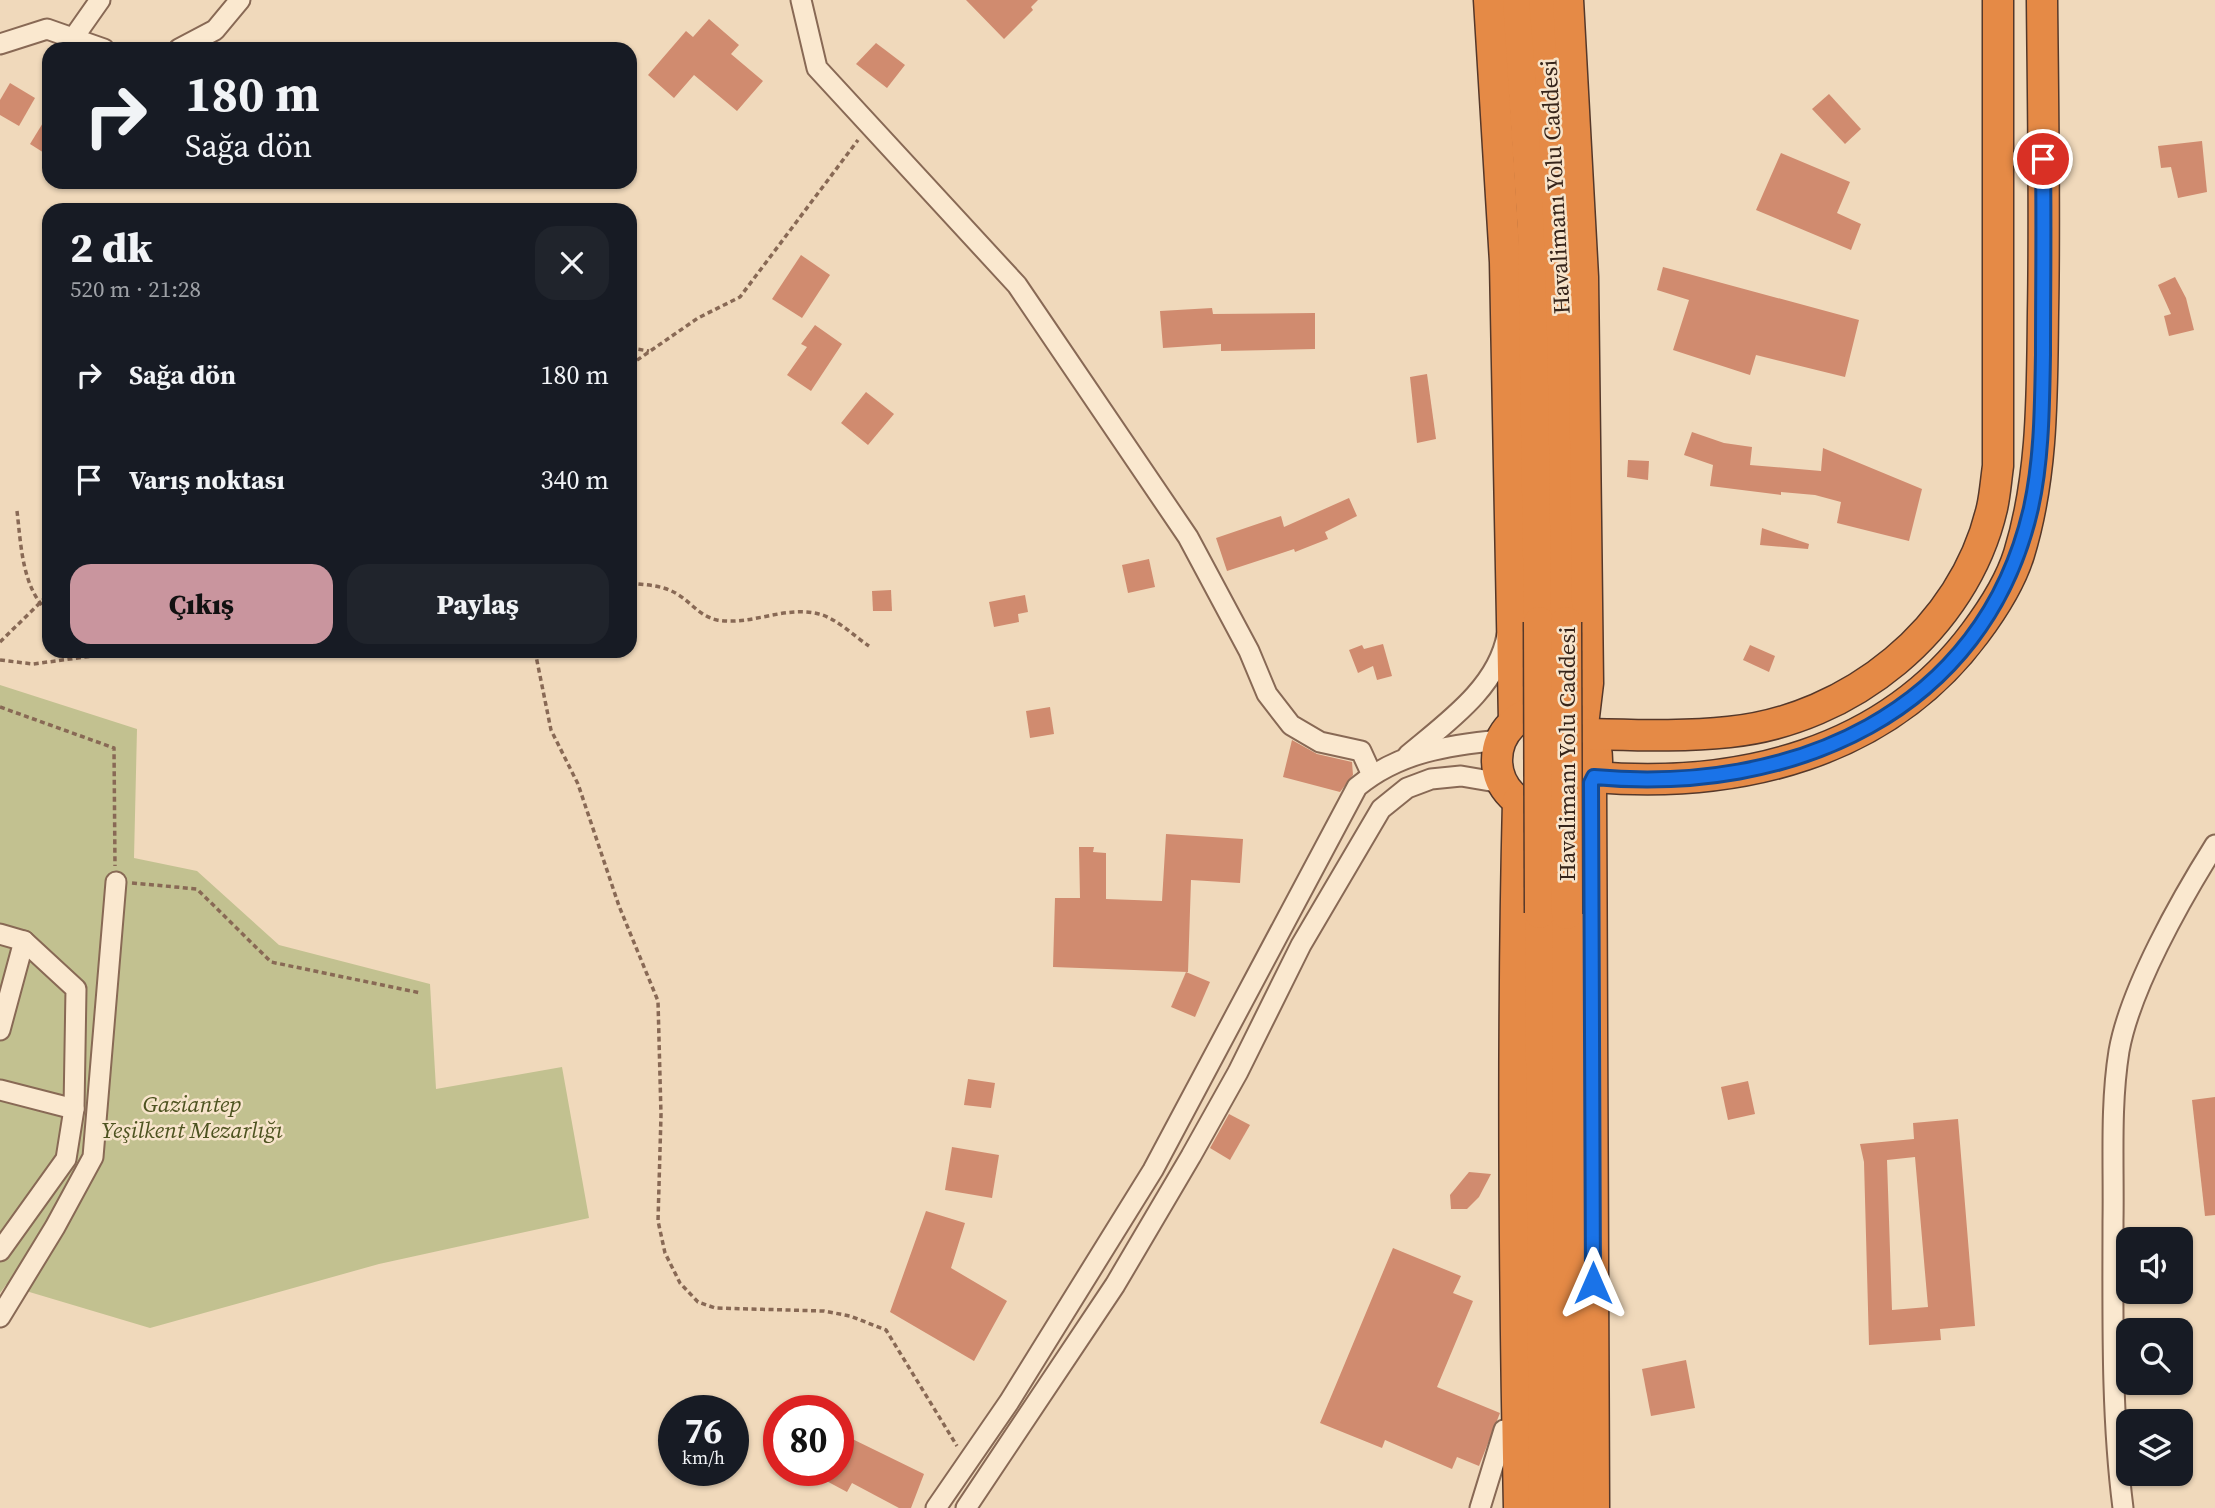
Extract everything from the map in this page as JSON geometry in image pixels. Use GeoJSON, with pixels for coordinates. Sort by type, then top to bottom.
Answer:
{"type":"FeatureCollection","features":[{"type":"Feature","properties":{"kind":"highway"},"geometry":{"type":"LineString","coordinates":[[1489,0],[1506,262],[1510,613],[1508,731],[1497,761],[1510,792],[1519,1508]]}},
{"type":"Feature","properties":{"kind":"highway","name":"Havalimanı Yolu Caddesi"},"geometry":{"type":"LineString","coordinates":[[1518,0],[1533,233],[1552,622]]}},
{"type":"Feature","properties":{"kind":"highway","name":"Havalimanı Yolu Caddesi"},"geometry":{"type":"LineString","coordinates":[[1545,0],[1555,116],[1561,248],[1552,622],[1554,913],[1569,1508]]}},
{"type":"Feature","properties":{"kind":"highway"},"geometry":{"type":"LineString","coordinates":[[1569,0],[1583,276],[1587,730],[1597,754],[1593,780],[1594,1508]]}},
{"type":"Feature","properties":{"kind":"highway"},"geometry":{"type":"LineString","coordinates":[[1981,0],[1988,61],[1998,239]]}},
{"type":"Feature","properties":{"kind":"highway"},"geometry":{"type":"LineString","coordinates":[[1508,731],[1544,710],[1565,713],[1587,730],[1730,732],[1802,716],[1856,691],[1909,650],[1949,604],[1975,554],[1991,509],[1998,466],[1998,0]]}},
{"type":"Feature","properties":{"kind":"highway"},"geometry":{"type":"LineString","coordinates":[[1593,780],[1658,779],[1728,773],[1808,755],[1863,732],[1910,702],[1951,666],[1996,604],[2018,556],[2032,505],[2042,404],[2042,0]]}},
{"type":"Feature","properties":{"kind":"highway"},"geometry":{"type":"LineString","coordinates":[[2044,239],[2052,0]]}},
{"type":"Feature","properties":{"kind":"highway"},"geometry":{"type":"LineString","coordinates":[[1510,792],[1539,809],[1562,808],[1582,796],[1593,780]]}},
{"type":"Feature","properties":{"kind":"highway","name":"Havalimanı Yolu Caddesi"},"geometry":{"type":"LineString","coordinates":[[1544,1508],[1554,913]]}},
{"type":"Feature","properties":{"kind":"street"},"geometry":{"type":"LineString","coordinates":[[74,37],[100,0]]}},
{"type":"Feature","properties":{"kind":"street"},"geometry":{"type":"LineString","coordinates":[[192,42],[215,30],[240,0]]}},
{"type":"Feature","properties":{"kind":"street"},"geometry":{"type":"LineString","coordinates":[[801,0],[812,36],[817,68],[1017,285],[1188,537],[1249,651],[1267,694],[1291,725],[1320,742],[1362,751],[1372,775]]}},
{"type":"Feature","properties":{"kind":"street"},"geometry":{"type":"LineString","coordinates":[[0,44],[27,33],[47,29],[86,42]]}},
{"type":"Feature","properties":{"kind":"street"},"geometry":{"type":"LineString","coordinates":[[936,1508],[1009,1402],[1153,1170],[1357,787],[1372,775],[1404,758],[1476,694],[1505,645],[1510,613]]}},
{"type":"Feature","properties":{"kind":"street"},"geometry":{"type":"LineString","coordinates":[[1404,758],[1508,731]]}},
{"type":"Feature","properties":{"kind":"street"},"geometry":{"type":"LineString","coordinates":[[966,1508],[1122,1273],[1238,1072],[1313,923],[1381,809],[1407,788],[1431,779],[1461,776],[1510,792]]}},
{"type":"Feature","properties":{"kind":"street"},"geometry":{"type":"LineString","coordinates":[[2123,1508],[2118,1473],[2113,1283],[2114,1108],[2119,1051],[2131,1006],[2188,887],[2215,845]]}},
{"type":"Feature","properties":{"kind":"street"},"geometry":{"type":"LineString","coordinates":[[0,1317],[55,1227],[93,1157],[116,882]]}},
{"type":"Feature","properties":{"kind":"street"},"geometry":{"type":"LineString","coordinates":[[0,934],[24,941],[76,989],[74,1109],[66,1159],[0,1251]]}},
{"type":"Feature","properties":{"kind":"street"},"geometry":{"type":"LineString","coordinates":[[0,1030],[24,941]]}},
{"type":"Feature","properties":{"kind":"street"},"geometry":{"type":"LineString","coordinates":[[0,1090],[74,1109]]}},
{"type":"Feature","properties":{"kind":"street"},"geometry":{"type":"LineString","coordinates":[[1480,1508],[1504,1430]]}},
{"type":"Feature","properties":{"kind":"path"},"geometry":{"type":"LineString","coordinates":[[637,360],[698,318],[740,297],[870,125]]}},
{"type":"Feature","properties":{"kind":"path"},"geometry":{"type":"LineString","coordinates":[[637,349],[649,351]]}},
{"type":"Feature","properties":{"kind":"path"},"geometry":{"type":"LineString","coordinates":[[17,511],[25,567],[42,606]]}},
{"type":"Feature","properties":{"kind":"path"},"geometry":{"type":"LineString","coordinates":[[637,584],[659,586],[679,594],[694,610],[715,620],[743,622],[800,613],[820,614],[869,646]]}},
{"type":"Feature","properties":{"kind":"path"},"geometry":{"type":"LineString","coordinates":[[0,642],[42,601]]}},
{"type":"Feature","properties":{"kind":"path"},"geometry":{"type":"LineString","coordinates":[[0,660],[33,664],[83,658]]}},
{"type":"Feature","properties":{"kind":"path"},"geometry":{"type":"LineString","coordinates":[[536,658],[551,730],[578,785],[619,906],[658,1001],[661,1115],[658,1222],[665,1253],[680,1283],[698,1302],[715,1308],[824,1311],[850,1316],[886,1330],[968,1463]]}},
{"type":"Feature","properties":{"kind":"path"},"geometry":{"type":"LineString","coordinates":[[0,707],[114,748],[116,882],[197,889],[271,962],[421,993]]}},
{"type":"Feature","properties":{"kind":"green space","name":"Gaziantep Yeşilkent Mezarlığı"},"geometry":{"type":"Polygon","coordinates":[[[0,685],[137,729],[134,858],[197,871],[279,945],[430,984],[436,1089],[562,1067],[589,1218],[379,1264],[150,1328],[6,1285],[0,1293],[0,685]]]}},
{"type":"Feature","properties":{"kind":"building"},"geometry":{"type":"Polygon","coordinates":[[[966,0],[1038,0],[1031,7],[1033,10],[1004,39],[966,0]]]}},
{"type":"Feature","properties":{"kind":"building"},"geometry":{"type":"Polygon","coordinates":[[[709,19],[739,45],[731,54],[763,81],[737,111],[694,75],[674,98],[648,75],[686,31],[693,37],[709,19]]]}},
{"type":"Feature","properties":{"kind":"building"},"geometry":{"type":"Polygon","coordinates":[[[876,43],[905,65],[887,88],[856,64],[876,43]]]}},
{"type":"Feature","properties":{"kind":"building"},"geometry":{"type":"Polygon","coordinates":[[[10,83],[35,98],[19,126],[0,115],[0,100],[10,83]]]}},
{"type":"Feature","properties":{"kind":"building"},"geometry":{"type":"Polygon","coordinates":[[[1829,94],[1861,129],[1845,144],[1812,109],[1829,94]]]}},
{"type":"Feature","properties":{"kind":"building"},"geometry":{"type":"Polygon","coordinates":[[[42,124],[42,152],[30,144],[42,124]]]}},
{"type":"Feature","properties":{"kind":"building"},"geometry":{"type":"Polygon","coordinates":[[[2202,141],[2207,192],[2178,198],[2171,167],[2161,168],[2158,146],[2202,141]]]}},
{"type":"Feature","properties":{"kind":"building"},"geometry":{"type":"Polygon","coordinates":[[[1781,153],[1850,182],[1837,213],[1861,224],[1851,250],[1756,210],[1781,153]]]}},
{"type":"Feature","properties":{"kind":"building"},"geometry":{"type":"Polygon","coordinates":[[[801,255],[830,275],[802,318],[772,299],[801,255]]]}},
{"type":"Feature","properties":{"kind":"building"},"geometry":{"type":"Polygon","coordinates":[[[1663,267],[1859,320],[1845,377],[1756,355],[1750,375],[1673,350],[1689,300],[1657,290],[1663,267]]]}},
{"type":"Feature","properties":{"kind":"building"},"geometry":{"type":"Polygon","coordinates":[[[2175,277],[2186,298],[2194,330],[2169,336],[2164,316],[2171,314],[2158,285],[2175,277]]]}},
{"type":"Feature","properties":{"kind":"building"},"geometry":{"type":"Polygon","coordinates":[[[1212,308],[1213,314],[1315,313],[1315,349],[1221,351],[1221,344],[1163,348],[1160,311],[1212,308]]]}},
{"type":"Feature","properties":{"kind":"building"},"geometry":{"type":"Polygon","coordinates":[[[815,325],[842,344],[811,391],[787,375],[807,347],[801,344],[815,325]]]}},
{"type":"Feature","properties":{"kind":"building"},"geometry":{"type":"Polygon","coordinates":[[[1427,374],[1436,439],[1417,443],[1410,377],[1427,374]]]}},
{"type":"Feature","properties":{"kind":"building"},"geometry":{"type":"Polygon","coordinates":[[[866,392],[894,414],[868,445],[841,423],[866,392]]]}},
{"type":"Feature","properties":{"kind":"building"},"geometry":{"type":"Polygon","coordinates":[[[1692,432],[1724,443],[1752,447],[1750,465],[1821,471],[1823,448],[1922,489],[1909,541],[1837,523],[1841,502],[1815,495],[1781,492],[1781,495],[1710,486],[1713,465],[1684,455],[1692,432]]]}},
{"type":"Feature","properties":{"kind":"building"},"geometry":{"type":"Polygon","coordinates":[[[1628,460],[1649,461],[1648,480],[1627,477],[1628,460]]]}},
{"type":"Feature","properties":{"kind":"building"},"geometry":{"type":"Polygon","coordinates":[[[1349,498],[1357,516],[1325,532],[1328,539],[1295,552],[1294,549],[1227,571],[1216,538],[1281,516],[1284,527],[1349,498]]]}},
{"type":"Feature","properties":{"kind":"building"},"geometry":{"type":"Polygon","coordinates":[[[1762,528],[1809,544],[1808,549],[1760,545],[1762,528]]]}},
{"type":"Feature","properties":{"kind":"building"},"geometry":{"type":"Polygon","coordinates":[[[1149,559],[1155,587],[1128,593],[1122,565],[1149,559]]]}},
{"type":"Feature","properties":{"kind":"building"},"geometry":{"type":"Polygon","coordinates":[[[891,590],[892,611],[873,611],[872,591],[891,590]]]}},
{"type":"Feature","properties":{"kind":"building"},"geometry":{"type":"Polygon","coordinates":[[[1025,595],[1028,612],[1018,614],[1019,622],[994,627],[989,602],[1025,595]]]}},
{"type":"Feature","properties":{"kind":"building"},"geometry":{"type":"Polygon","coordinates":[[[1383,644],[1392,676],[1377,680],[1373,666],[1358,673],[1349,650],[1362,645],[1364,649],[1383,644]]]}},
{"type":"Feature","properties":{"kind":"building"},"geometry":{"type":"Polygon","coordinates":[[[1750,645],[1775,656],[1769,672],[1743,660],[1750,645]]]}},
{"type":"Feature","properties":{"kind":"building"},"geometry":{"type":"Polygon","coordinates":[[[1050,707],[1054,734],[1030,738],[1026,711],[1050,707]]]}},
{"type":"Feature","properties":{"kind":"building"},"geometry":{"type":"Polygon","coordinates":[[[1292,740],[1317,754],[1352,762],[1353,775],[1340,792],[1283,777],[1292,740]]]}},
{"type":"Feature","properties":{"kind":"building"},"geometry":{"type":"Polygon","coordinates":[[[1166,834],[1243,839],[1240,883],[1191,880],[1188,972],[1053,967],[1055,898],[1080,898],[1079,847],[1094,847],[1093,852],[1106,853],[1106,899],[1162,901],[1166,834]]]}},
{"type":"Feature","properties":{"kind":"building"},"geometry":{"type":"Polygon","coordinates":[[[1186,972],[1210,982],[1195,1017],[1171,1007],[1186,972]]]}},
{"type":"Feature","properties":{"kind":"building"},"geometry":{"type":"Polygon","coordinates":[[[968,1079],[995,1083],[991,1108],[964,1105],[968,1079]]]}},
{"type":"Feature","properties":{"kind":"building"},"geometry":{"type":"Polygon","coordinates":[[[1748,1081],[1755,1114],[1728,1120],[1721,1087],[1748,1081]]]}},
{"type":"Feature","properties":{"kind":"building"},"geometry":{"type":"Polygon","coordinates":[[[2215,1097],[2215,1215],[2205,1216],[2192,1100],[2215,1097]]]}},
{"type":"Feature","properties":{"kind":"building"},"geometry":{"type":"Polygon","coordinates":[[[1229,1114],[1250,1125],[1230,1160],[1210,1148],[1229,1114]]]}},
{"type":"Feature","properties":{"kind":"building"},"geometry":{"type":"Polygon","coordinates":[[[1958,1119],[1975,1326],[1940,1329],[1941,1340],[1869,1345],[1864,1162],[1860,1144],[1914,1139],[1913,1123],[1958,1119]],[[1915,1157],[1887,1160],[1892,1310],[1928,1307],[1915,1157]]]}},
{"type":"Feature","properties":{"kind":"building"},"geometry":{"type":"Polygon","coordinates":[[[952,1147],[999,1155],[992,1198],[945,1190],[952,1147]]]}},
{"type":"Feature","properties":{"kind":"building"},"geometry":{"type":"Polygon","coordinates":[[[1469,1172],[1491,1174],[1479,1197],[1467,1209],[1451,1209],[1450,1195],[1469,1172]]]}},
{"type":"Feature","properties":{"kind":"building"},"geometry":{"type":"Polygon","coordinates":[[[926,1211],[965,1223],[951,1268],[1007,1301],[974,1361],[890,1312],[926,1211]]]}},
{"type":"Feature","properties":{"kind":"building"},"geometry":{"type":"Polygon","coordinates":[[[1393,1248],[1461,1276],[1453,1293],[1473,1301],[1437,1387],[1500,1413],[1479,1466],[1457,1457],[1452,1469],[1385,1440],[1382,1448],[1320,1423],[1393,1248]]]}},
{"type":"Feature","properties":{"kind":"building"},"geometry":{"type":"Polygon","coordinates":[[[1686,1360],[1695,1408],[1651,1416],[1642,1369],[1686,1360]]]}},
{"type":"Feature","properties":{"kind":"building"},"geometry":{"type":"Polygon","coordinates":[[[854,1440],[924,1474],[911,1508],[899,1508],[854,1484],[854,1440]]]}},
{"type":"Feature","properties":{"kind":"building"},"geometry":{"type":"Polygon","coordinates":[[[836,1486],[850,1486],[847,1492],[836,1486]]]}},
{"type":"Feature","properties":{"kind":"route"},"geometry":{"type":"LineString","coordinates":[[1593,1283],[1591,783],[1594,777],[1625,780],[1728,773],[1808,755],[1863,732],[1910,702],[1951,666],[1996,604],[2018,556],[2025,531],[2032,505],[2040,443],[2043,159]]}}]}
